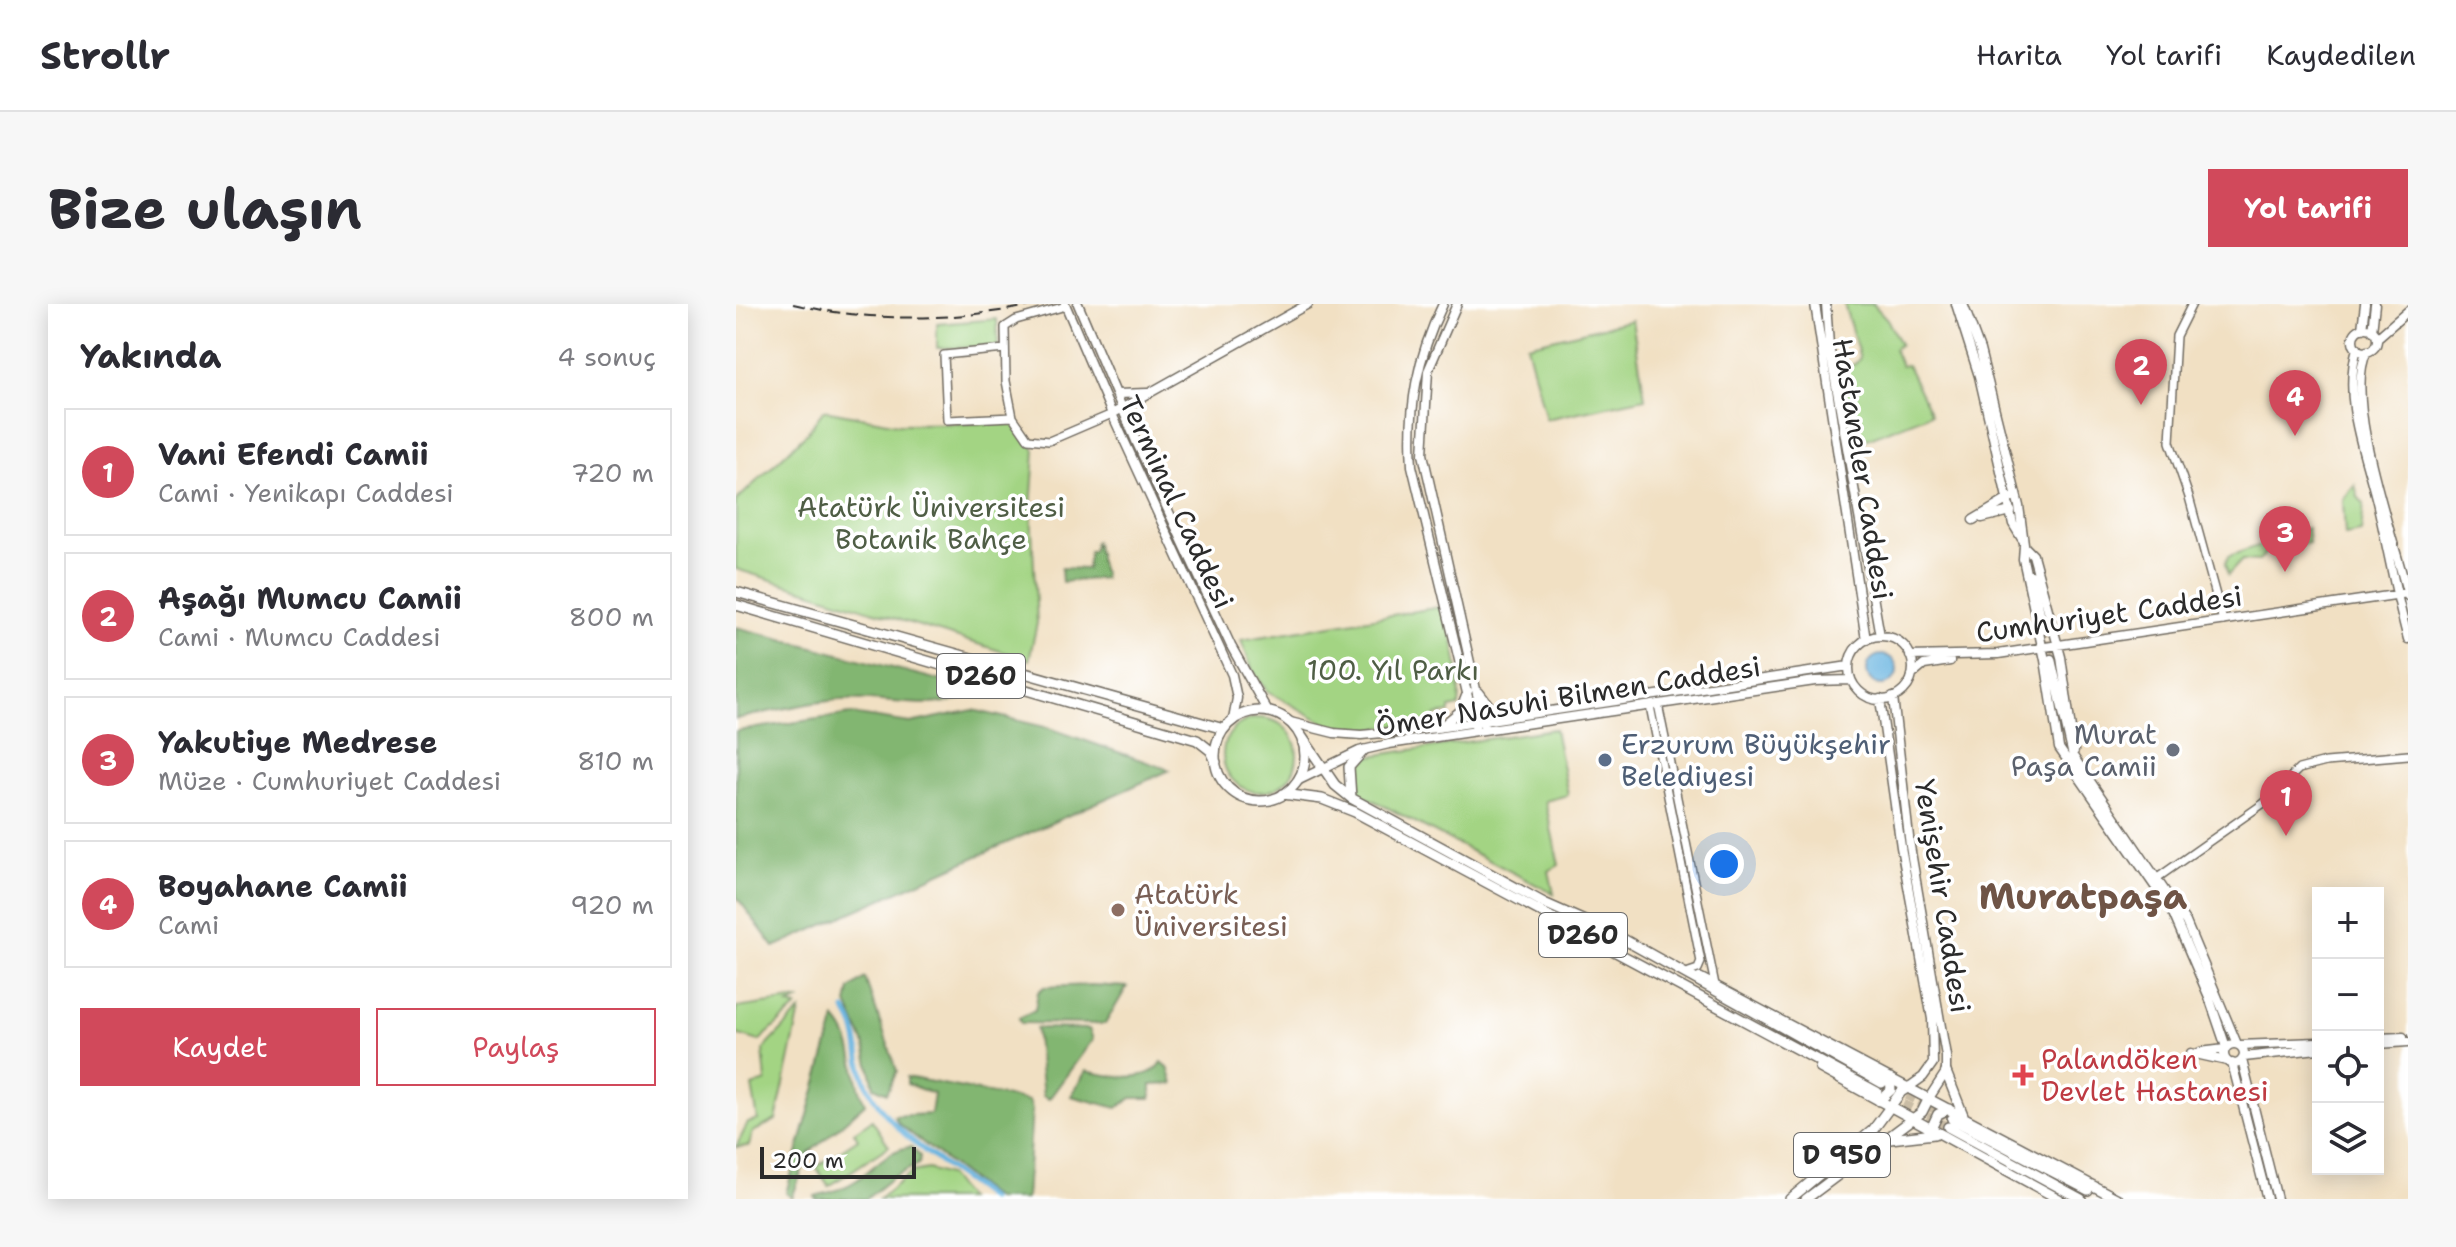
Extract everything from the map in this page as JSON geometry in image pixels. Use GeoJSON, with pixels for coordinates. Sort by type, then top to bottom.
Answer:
{"type":"FeatureCollection","features":[{"type":"Feature","properties":{"kind":"highway","name":"D260"},"geometry":{"type":"LineString","coordinates":[[736,592],[1224,729]]}},
{"type":"Feature","properties":{"kind":"highway","name":"D260"},"geometry":{"type":"LineString","coordinates":[[736,605],[1197,740],[1211,751],[1225,783],[1245,798],[1271,799],[1283,794],[1322,799],[1355,812],[1880,1090]]}},
{"type":"Feature","properties":{"kind":"highway"},"geometry":{"type":"LineString","coordinates":[[1216,762],[1219,739],[1233,720],[1244,714],[1268,712],[1290,722],[1322,768]]}},
{"type":"Feature","properties":{"kind":"highway"},"geometry":{"type":"LineString","coordinates":[[1283,794],[1297,781],[1305,758],[1300,734]]}},
{"type":"Feature","properties":{"kind":"highway"},"geometry":{"type":"LineString","coordinates":[[1351,798],[1349,767],[1364,750]]}},
{"type":"Feature","properties":{"kind":"highway","name":"D260"},"geometry":{"type":"LineString","coordinates":[[1322,768],[1351,798],[1544,903],[1614,934],[1880,1090]]}},
{"type":"Feature","properties":{"kind":"highway"},"geometry":{"type":"LineString","coordinates":[[1665,965],[1689,972],[1715,985],[1880,1090],[1892,1109],[2059,1199]]}},
{"type":"Feature","properties":{"kind":"highway"},"geometry":{"type":"LineString","coordinates":[[1946,1072],[1965,1118]]}},
{"type":"Feature","properties":{"kind":"highway"},"geometry":{"type":"LineString","coordinates":[[1892,1109],[1901,1092],[1909,1087]]}},
{"type":"Feature","properties":{"kind":"highway"},"geometry":{"type":"LineString","coordinates":[[1880,1090],[1909,1087],[1929,1098],[1950,1118],[2081,1199]]}},
{"type":"Feature","properties":{"kind":"highway"},"geometry":{"type":"LineString","coordinates":[[1873,1130],[1880,1090]]}},
{"type":"Feature","properties":{"kind":"highway"},"geometry":{"type":"LineString","coordinates":[[1912,1120],[1927,1106],[1929,1098]]}},
{"type":"Feature","properties":{"kind":"highway","name":"D 950"},"geometry":{"type":"LineString","coordinates":[[1790,1199],[1873,1130],[1892,1109]]}},
{"type":"Feature","properties":{"kind":"highway"},"geometry":{"type":"LineString","coordinates":[[1933,1133],[1938,1114],[1950,1118],[2105,1199]]}},
{"type":"Feature","properties":{"kind":"highway"},"geometry":{"type":"LineString","coordinates":[[1950,1118],[1965,1118],[2118,1199]]}},
{"type":"Feature","properties":{"kind":"highway","name":"D 950"},"geometry":{"type":"LineString","coordinates":[[1806,1199],[1912,1120]]}},
{"type":"Feature","properties":{"kind":"highway"},"geometry":{"type":"LineString","coordinates":[[1886,1140],[1933,1133]]}},
{"type":"Feature","properties":{"kind":"main road","name":"Terminal Caddesi"},"geometry":{"type":"LineString","coordinates":[[1078,304],[1231,646],[1268,712]]}},
{"type":"Feature","properties":{"kind":"main road"},"geometry":{"type":"LineString","coordinates":[[1112,414],[1308,304]]}},
{"type":"Feature","properties":{"kind":"main road"},"geometry":{"type":"LineString","coordinates":[[1443,304],[1424,346],[1414,382],[1410,438],[1423,515],[1479,726]]}},
{"type":"Feature","properties":{"kind":"main road"},"geometry":{"type":"LineString","coordinates":[[1457,304],[1428,371],[1423,454],[1474,680],[1479,726]]}},
{"type":"Feature","properties":{"kind":"main road","name":"Hastaneler Caddesi"},"geometry":{"type":"LineString","coordinates":[[1815,304],[1866,640]]}},
{"type":"Feature","properties":{"kind":"main road","name":"Hastaneler Caddesi"},"geometry":{"type":"LineString","coordinates":[[1826,304],[1829,345],[1880,636]]}},
{"type":"Feature","properties":{"kind":"main road"},"geometry":{"type":"LineString","coordinates":[[1956,304],[1979,376],[2006,499],[2014,510],[2044,631],[2039,645],[2045,660],[2059,748],[2134,842],[2179,924],[2226,1048],[2267,1199]]}},
{"type":"Feature","properties":{"kind":"main road"},"geometry":{"type":"LineString","coordinates":[[1963,304],[1980,350],[2016,496],[2014,510]]}},
{"type":"Feature","properties":{"kind":"main road"},"geometry":{"type":"LineString","coordinates":[[2365,304],[2362,329],[2353,339],[2357,348],[2352,381],[2359,446],[2405,594]]}},
{"type":"Feature","properties":{"kind":"main road"},"geometry":{"type":"LineString","coordinates":[[2375,304],[2376,345],[2367,351],[2361,374],[2368,453],[2405,594],[2408,639]]}},
{"type":"Feature","properties":{"kind":"main road","name":"Terminal Caddesi"},"geometry":{"type":"LineString","coordinates":[[1065,305],[1232,675],[1237,698],[1233,720]]}},
{"type":"Feature","properties":{"kind":"main road"},"geometry":{"type":"LineString","coordinates":[[2374,334],[2408,311]]}},
{"type":"Feature","properties":{"kind":"main road"},"geometry":{"type":"LineString","coordinates":[[2362,329],[2374,334]]}},
{"type":"Feature","properties":{"kind":"main road"},"geometry":{"type":"LineString","coordinates":[[2357,348],[2367,351]]}},
{"type":"Feature","properties":{"kind":"main road"},"geometry":{"type":"LineString","coordinates":[[1117,394],[1150,393]]}},
{"type":"Feature","properties":{"kind":"main road"},"geometry":{"type":"LineString","coordinates":[[2014,510],[1973,520],[2016,496]]}},
{"type":"Feature","properties":{"kind":"main road","name":"Cumhuriyet Caddesi"},"geometry":{"type":"LineString","coordinates":[[1910,656],[1998,654],[2039,645],[2405,594]]}},
{"type":"Feature","properties":{"kind":"main road"},"geometry":{"type":"LineString","coordinates":[[2044,631],[2057,643],[2061,657],[2074,739],[2069,757]]}},
{"type":"Feature","properties":{"kind":"main road"},"geometry":{"type":"LineString","coordinates":[[1912,676],[1910,656],[1895,639],[1880,636],[1866,640],[1854,651],[1849,666],[1851,680],[1863,694],[1880,699],[1893,697],[1905,688],[1924,665],[1998,654]]}},
{"type":"Feature","properties":{"kind":"main road"},"geometry":{"type":"LineString","coordinates":[[2045,660],[2061,657]]}},
{"type":"Feature","properties":{"kind":"main road"},"geometry":{"type":"LineString","coordinates":[[2069,757],[2051,659],[2069,757],[2104,814],[2186,922],[2239,1044],[2277,1199]]}},
{"type":"Feature","properties":{"kind":"main road","name":"Ömer Nasuhi Bilmen Caddesi"},"geometry":{"type":"LineString","coordinates":[[1290,722],[1334,733],[1361,735],[1479,726],[1653,701],[1849,666]]}},
{"type":"Feature","properties":{"kind":"main road"},"geometry":{"type":"LineString","coordinates":[[1474,680],[1492,709],[1518,716]]}},
{"type":"Feature","properties":{"kind":"main road","name":"Ömer Nasuhi Bilmen Caddesi"},"geometry":{"type":"LineString","coordinates":[[1297,781],[1364,750],[1518,716],[1815,681],[1851,680]]}},
{"type":"Feature","properties":{"kind":"main road"},"geometry":{"type":"LineString","coordinates":[[1437,728],[1460,711],[1468,690]]}},
{"type":"Feature","properties":{"kind":"main road","name":"Yenişehir Caddesi"},"geometry":{"type":"LineString","coordinates":[[1893,697],[1910,846],[1946,1053],[1946,1072]]}},
{"type":"Feature","properties":{"kind":"main road","name":"Yenişehir Caddesi"},"geometry":{"type":"LineString","coordinates":[[1880,699],[1901,847],[1932,1019],[1933,1063],[1923,1077],[1909,1087]]}},
{"type":"Feature","properties":{"kind":"main road"},"geometry":{"type":"LineString","coordinates":[[2384,1041],[2408,1040]]}},
{"type":"Feature","properties":{"kind":"main road"},"geometry":{"type":"LineString","coordinates":[[2312,1042],[2239,1044],[2191,1053],[2230,1062],[2312,1050]]}},
{"type":"Feature","properties":{"kind":"main road"},"geometry":{"type":"LineString","coordinates":[[1929,1098],[1946,1072]]}},
{"type":"Feature","properties":{"kind":"street"},"geometry":{"type":"LineString","coordinates":[[2192,304],[2176,336],[2170,442],[2189,497],[2223,621]]}},
{"type":"Feature","properties":{"kind":"street"},"geometry":{"type":"LineString","coordinates":[[1065,305],[1009,324],[1004,333],[1009,406],[1013,417],[1028,439],[1042,442],[1112,414]]}},
{"type":"Feature","properties":{"kind":"street"},"geometry":{"type":"LineString","coordinates":[[1005,349],[942,356],[945,416],[951,421],[1013,417]]}},
{"type":"Feature","properties":{"kind":"street"},"geometry":{"type":"LineString","coordinates":[[1653,701],[1701,962],[1698,969],[1689,972]]}},
{"type":"Feature","properties":{"kind":"street"},"geometry":{"type":"LineString","coordinates":[[1653,701],[1715,985]]}},
{"type":"Feature","properties":{"kind":"street"},"geometry":{"type":"LineString","coordinates":[[2155,880],[2264,803],[2299,769],[2326,762],[2408,755]]}},
{"type":"Feature","properties":{"kind":"green space"},"geometry":{"type":"Polygon","coordinates":[[[1844,304],[1873,304],[1887,319],[1900,344],[1894,349],[1901,366],[1907,365],[1931,414],[1852,445],[1836,369],[1855,364],[1860,358],[1844,304]]]}},
{"type":"Feature","properties":{"kind":"green space"},"geometry":{"type":"Polygon","coordinates":[[[997,319],[998,347],[937,348],[937,324],[997,319]]]}},
{"type":"Feature","properties":{"kind":"green space"},"geometry":{"type":"Polygon","coordinates":[[[1632,320],[1645,398],[1546,419],[1527,345],[1632,320]]]}},
{"type":"Feature","properties":{"kind":"green space","name":"Atatürk Üniversitesi Botanik Bahçe"},"geometry":{"type":"Polygon","coordinates":[[[824,410],[898,424],[1014,423],[1035,450],[1031,510],[1037,623],[1029,660],[736,569],[736,501],[805,435],[824,410]]]}},
{"type":"Feature","properties":{"kind":"green space"},"geometry":{"type":"Polygon","coordinates":[[[2355,485],[2358,497],[2364,504],[2361,532],[2345,535],[2343,500],[2355,485]]]}},
{"type":"Feature","properties":{"kind":"green space"},"geometry":{"type":"Polygon","coordinates":[[[2307,528],[2309,543],[2266,552],[2259,561],[2242,560],[2228,575],[2225,564],[2229,556],[2307,528]]]}},
{"type":"Feature","properties":{"kind":"green space"},"geometry":{"type":"Polygon","coordinates":[[[1095,541],[1104,578],[1062,582],[1061,568],[1087,569],[1089,551],[1093,551],[1095,541]]]}},
{"type":"Feature","properties":{"kind":"green space","name":"100. Yıl Parkı"},"geometry":{"type":"Polygon","coordinates":[[[1440,607],[1456,655],[1459,706],[1450,708],[1450,713],[1436,715],[1433,721],[1356,731],[1332,727],[1267,691],[1253,671],[1241,640],[1440,607]]]}},
{"type":"Feature","properties":{"kind":"green space"},"geometry":{"type":"Polygon","coordinates":[[[736,627],[981,691],[964,698],[929,704],[858,699],[827,701],[736,719],[736,627]]]}},
{"type":"Feature","properties":{"kind":"green space"},"geometry":{"type":"Polygon","coordinates":[[[973,710],[1049,728],[1170,770],[774,947],[736,896],[736,731],[851,714],[910,723],[973,710]]]}},
{"type":"Feature","properties":{"kind":"green space"},"geometry":{"type":"Polygon","coordinates":[[[1260,718],[1274,721],[1286,729],[1294,741],[1297,755],[1294,769],[1286,781],[1274,789],[1260,792],[1246,789],[1234,781],[1226,769],[1223,755],[1226,741],[1234,729],[1246,721],[1260,718]]]}},
{"type":"Feature","properties":{"kind":"green space"},"geometry":{"type":"Polygon","coordinates":[[[1555,729],[1568,795],[1545,801],[1559,865],[1549,871],[1554,894],[1359,793],[1357,765],[1370,756],[1555,729]]]}},
{"type":"Feature","properties":{"kind":"green space"},"geometry":{"type":"Polygon","coordinates":[[[865,978],[897,1071],[887,1093],[874,1087],[864,1042],[847,1004],[850,989],[865,978]]]}},
{"type":"Feature","properties":{"kind":"green space"},"geometry":{"type":"Polygon","coordinates":[[[1044,987],[1127,987],[1105,1024],[1021,1023],[1019,1018],[1035,1010],[1038,992],[1044,987]]]}},
{"type":"Feature","properties":{"kind":"green space"},"geometry":{"type":"Polygon","coordinates":[[[798,1001],[789,1005],[797,1007],[759,1041],[736,1034],[736,1008],[798,1001]]]}},
{"type":"Feature","properties":{"kind":"green space"},"geometry":{"type":"Polygon","coordinates":[[[800,1011],[776,1120],[753,1132],[749,1146],[736,1147],[748,1123],[758,1120],[752,1086],[766,1081],[763,1050],[800,1011]]]}},
{"type":"Feature","properties":{"kind":"green space"},"geometry":{"type":"Polygon","coordinates":[[[835,1019],[851,1048],[865,1104],[808,1154],[792,1198],[786,1193],[835,1019]]]}},
{"type":"Feature","properties":{"kind":"green space"},"geometry":{"type":"Polygon","coordinates":[[[1036,1028],[1089,1029],[1093,1039],[1049,1099],[1043,1096],[1036,1028]]]}},
{"type":"Feature","properties":{"kind":"green space"},"geometry":{"type":"Polygon","coordinates":[[[1162,1062],[1168,1067],[1173,1084],[1151,1085],[1151,1098],[1132,1098],[1117,1108],[1071,1096],[1086,1071],[1138,1076],[1156,1069],[1162,1062]]]}},
{"type":"Feature","properties":{"kind":"green space"},"geometry":{"type":"Polygon","coordinates":[[[907,1077],[1029,1101],[1032,1110],[1026,1199],[995,1199],[899,1124],[894,1116],[931,1114],[934,1094],[907,1084],[907,1077]]]}},
{"type":"Feature","properties":{"kind":"green space"},"geometry":{"type":"Polygon","coordinates":[[[872,1120],[889,1146],[829,1186],[816,1167],[858,1139],[854,1132],[872,1120]]]}},
{"type":"Feature","properties":{"kind":"green space"},"geometry":{"type":"Polygon","coordinates":[[[911,1147],[920,1156],[919,1164],[893,1177],[866,1199],[816,1199],[815,1196],[852,1183],[889,1155],[911,1147]]]}},
{"type":"Feature","properties":{"kind":"green space"},"geometry":{"type":"Polygon","coordinates":[[[928,1169],[948,1175],[967,1199],[879,1199],[912,1172],[928,1169]]]}},
{"type":"Feature","properties":{"kind":"water"},"geometry":{"type":"Polygon","coordinates":[[[1882,655],[1893,659],[1897,670],[1893,681],[1882,685],[1871,681],[1867,670],[1871,659],[1882,655]]]}},
{"type":"Feature","properties":{"kind":"waterway"},"geometry":{"type":"LineString","coordinates":[[845,1010],[854,1027],[865,1080],[887,1116],[919,1147],[990,1199]]}},
{"type":"Feature","properties":{"kind":"tunnel"},"geometry":{"type":"LineString","coordinates":[[2044,629],[2051,659]]}},
{"type":"Feature","properties":{"kind":"tunnel"},"geometry":{"type":"LineString","coordinates":[[1895,1089],[1946,1115]]}},
{"type":"Feature","properties":{"kind":"tunnel"},"geometry":{"type":"LineString","coordinates":[[1891,1098],[1948,1127]]}},
{"type":"Feature","properties":{"kind":"railway"},"geometry":{"type":"LineString","coordinates":[[793,304],[854,314],[916,318],[977,314],[1039,304]]}},
{"type":"Feature","properties":{"kind":"place","name":"Aşağı Mumcu Camii"},"geometry":{"type":"Point","coordinates":[2141,405]}},
{"type":"Feature","properties":{"kind":"place","name":"Boyahane Camii"},"geometry":{"type":"Point","coordinates":[2295,436]}},
{"type":"Feature","properties":{"kind":"place","name":"Yakutiye Medrese"},"geometry":{"type":"Point","coordinates":[2285,572]}},
{"type":"Feature","properties":{"kind":"place","name":"Murat Paşa Camii"},"geometry":{"type":"Point","coordinates":[2173,750]}},
{"type":"Feature","properties":{"kind":"place","name":"Erzurum Büyükşehir Belediyesi"},"geometry":{"type":"Point","coordinates":[1605,760]}},
{"type":"Feature","properties":{"kind":"place","name":"Vani Efendi Camii"},"geometry":{"type":"Point","coordinates":[2286,836]}},
{"type":"Feature","properties":{"kind":"place","name":"Atatürk Üniversitesi"},"geometry":{"type":"Point","coordinates":[1118,910]}},
{"type":"Feature","properties":{"kind":"place","name":"Palandöken Devlet Hastanesi"},"geometry":{"type":"Point","coordinates":[2023,1075]}},
{"type":"Feature","properties":{"kind":"district","name":"Muratpaşa"},"geometry":{"type":"Point","coordinates":[2083,896]}}]}
